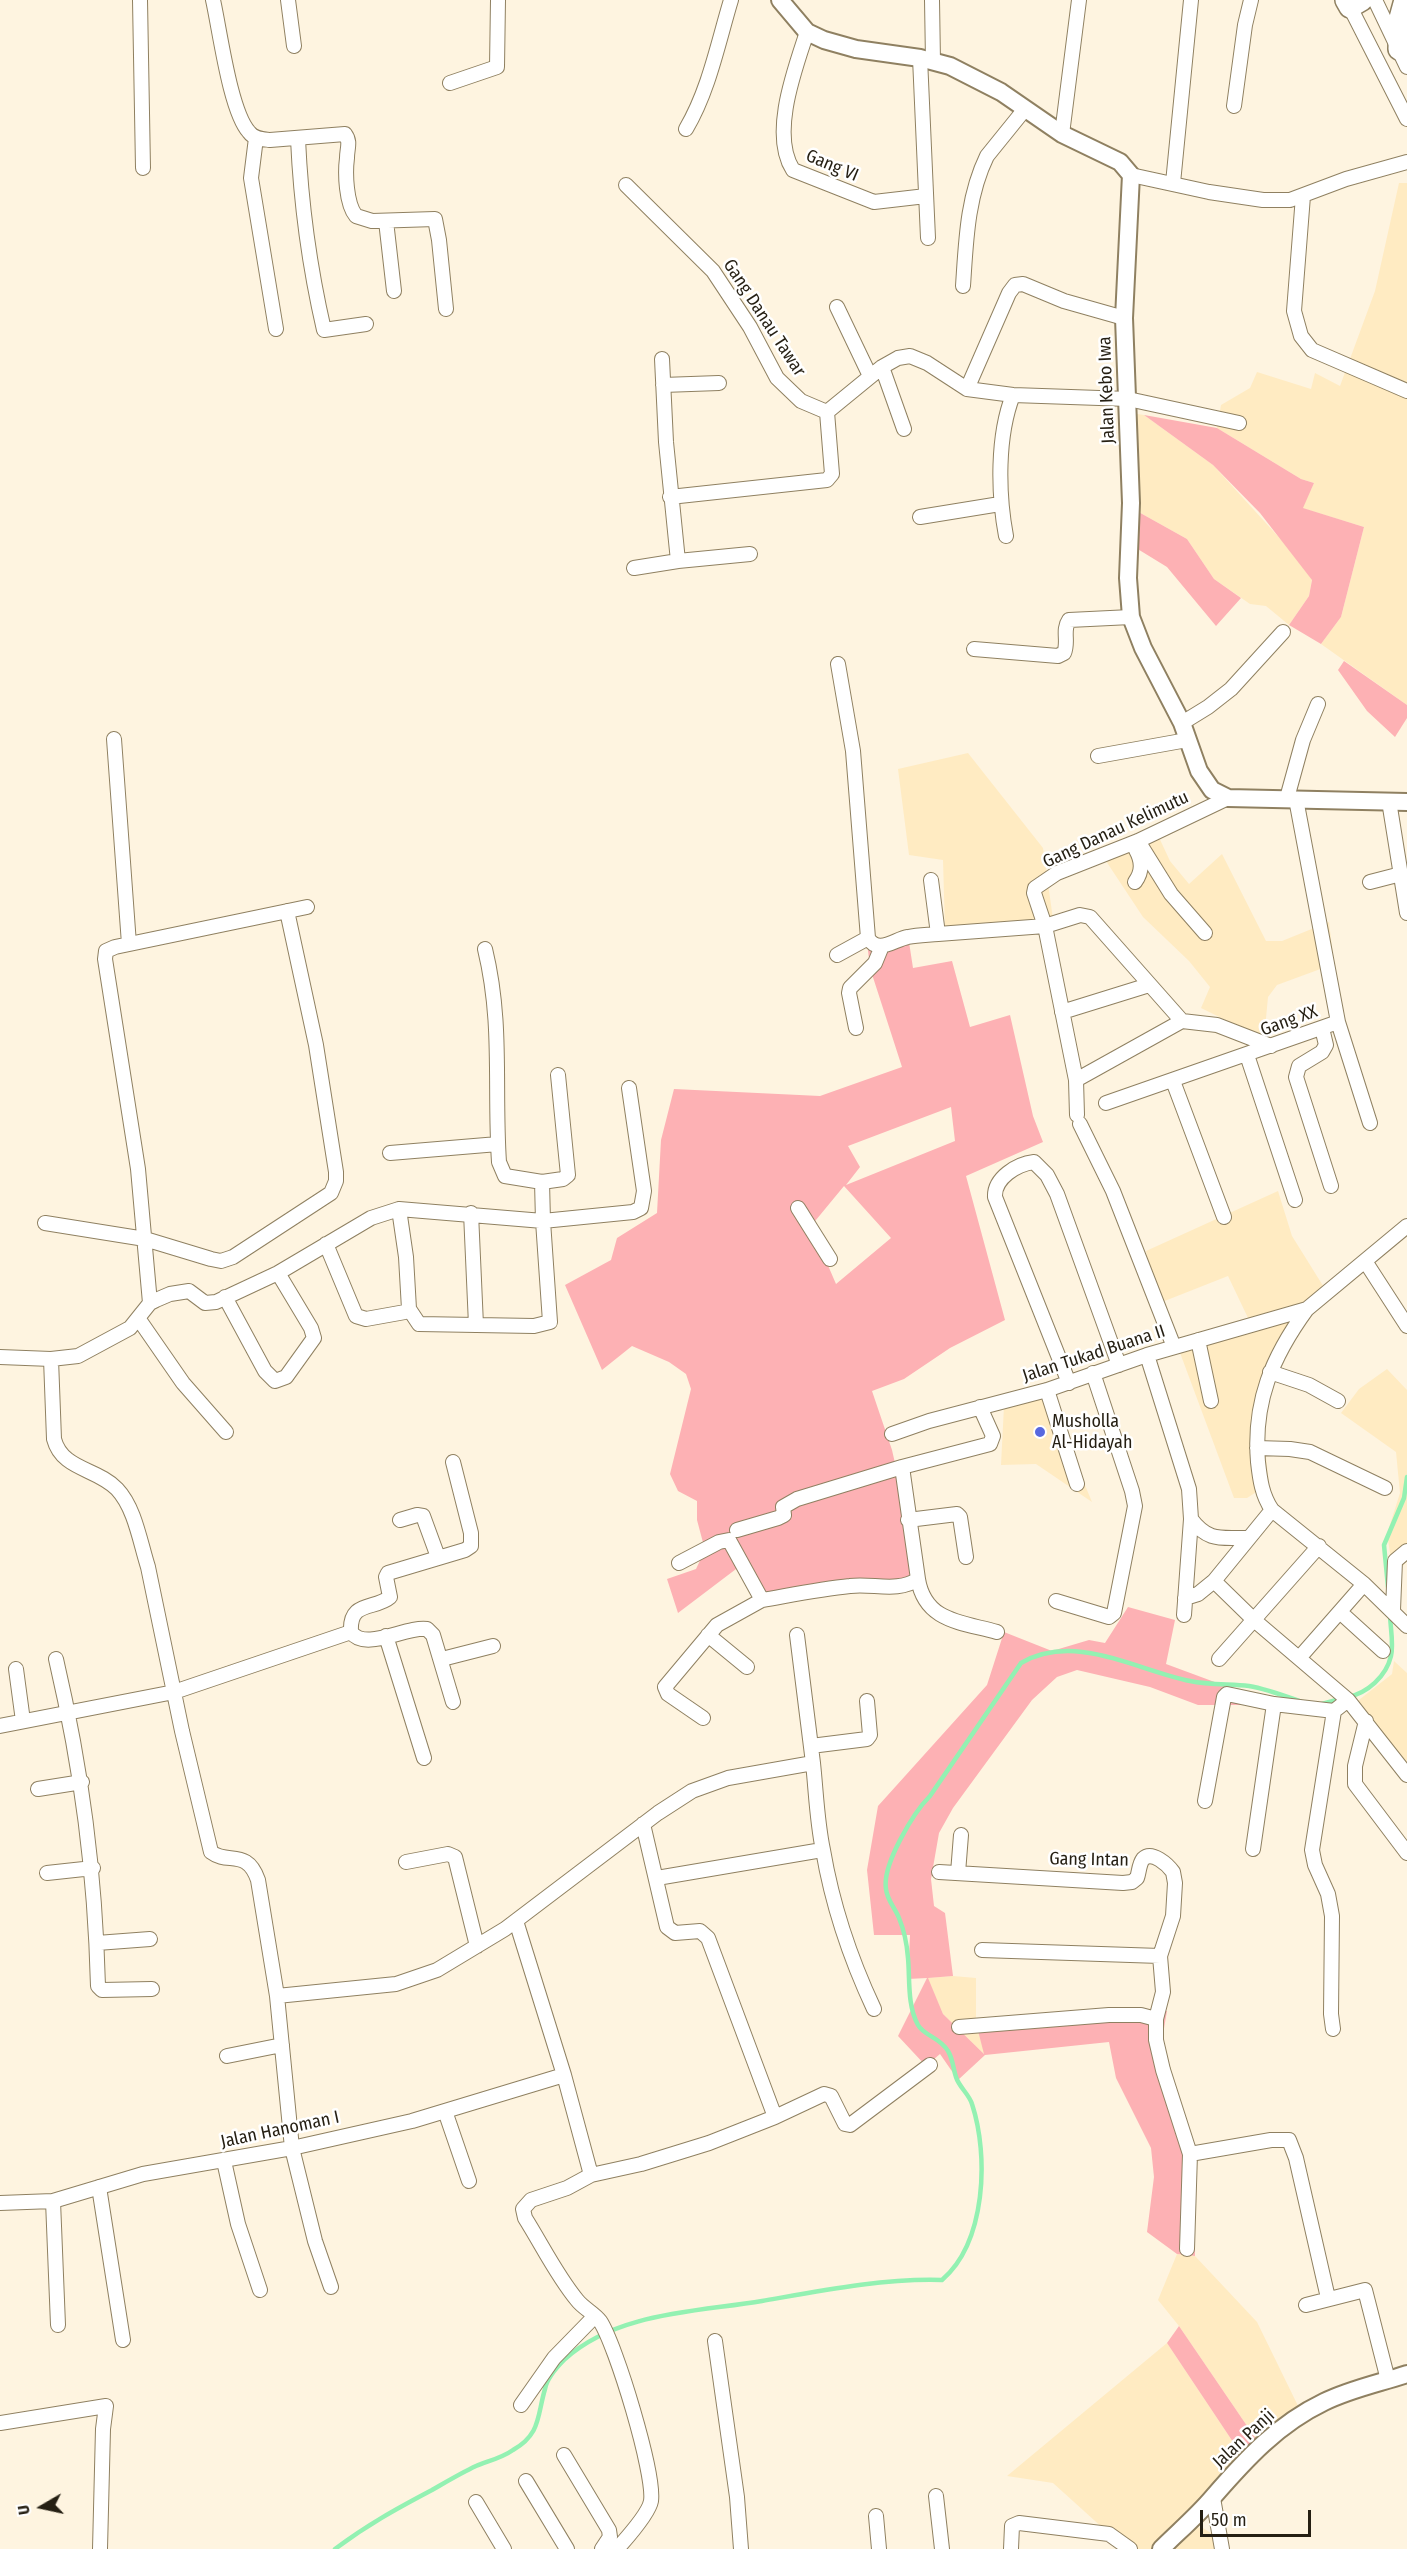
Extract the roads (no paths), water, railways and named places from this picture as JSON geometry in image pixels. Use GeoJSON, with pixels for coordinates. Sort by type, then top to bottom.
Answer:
{"type":"FeatureCollection","features":[{"type":"Feature","properties":{"kind":"highway"},"geometry":{"type":"LineString","coordinates":[[1403,58],[1400,18],[1405,0]]}},
{"type":"Feature","properties":{"kind":"street"},"geometry":{"type":"LineString","coordinates":[[140,0],[143,168]]}},
{"type":"Feature","properties":{"kind":"street"},"geometry":{"type":"LineString","coordinates":[[213,0],[234,100],[245,127],[256,138],[270,140],[345,134],[349,141],[346,162],[352,210],[360,219],[386,221],[435,219],[446,309]]}},
{"type":"Feature","properties":{"kind":"street"},"geometry":{"type":"LineString","coordinates":[[288,0],[294,46]]}},
{"type":"Feature","properties":{"kind":"street"},"geometry":{"type":"LineString","coordinates":[[450,83],[497,67],[498,0]]}},
{"type":"Feature","properties":{"kind":"street"},"geometry":{"type":"LineString","coordinates":[[686,129],[704,90],[731,0]]}},
{"type":"Feature","properties":{"kind":"street"},"geometry":{"type":"LineString","coordinates":[[780,0],[807,32],[824,40],[856,49],[927,59],[950,66],[1001,92],[1062,134],[1120,162],[1131,175],[1264,204],[1290,200],[1346,179],[1407,162]]}},
{"type":"Feature","properties":{"kind":"street"},"geometry":{"type":"LineString","coordinates":[[928,238],[927,59],[932,0]]}},
{"type":"Feature","properties":{"kind":"street"},"geometry":{"type":"LineString","coordinates":[[1062,134],[1079,0]]}},
{"type":"Feature","properties":{"kind":"street"},"geometry":{"type":"LineString","coordinates":[[1173,183],[1191,0]]}},
{"type":"Feature","properties":{"kind":"street"},"geometry":{"type":"LineString","coordinates":[[1234,106],[1245,25],[1251,0]]}},
{"type":"Feature","properties":{"kind":"street"},"geometry":{"type":"LineString","coordinates":[[1375,0],[1403,58]]}},
{"type":"Feature","properties":{"kind":"street"},"geometry":{"type":"LineString","coordinates":[[1353,2],[1403,101],[1407,119]]}},
{"type":"Feature","properties":{"kind":"street","name":"Gang VI"},"geometry":{"type":"LineString","coordinates":[[807,32],[792,80],[784,125],[788,162],[793,170],[874,201],[926,195]]}},
{"type":"Feature","properties":{"kind":"street"},"geometry":{"type":"LineString","coordinates":[[963,286],[968,213],[982,166],[987,156],[1025,108]]}},
{"type":"Feature","properties":{"kind":"street"},"geometry":{"type":"LineString","coordinates":[[256,138],[251,178],[276,329]]}},
{"type":"Feature","properties":{"kind":"street"},"geometry":{"type":"LineString","coordinates":[[298,139],[300,184],[309,265],[324,330],[366,324]]}},
{"type":"Feature","properties":{"kind":"street","name":"Jalan Kebo Iwa"},"geometry":{"type":"LineString","coordinates":[[1131,175],[1124,318],[1131,530],[1128,579],[1131,617],[1143,648],[1182,723],[1204,781],[1212,789],[1228,798]]}},
{"type":"Feature","properties":{"kind":"street","name":"Gang Danau Tawar"},"geometry":{"type":"LineString","coordinates":[[626,185],[713,271],[750,327],[777,378],[801,401],[827,412]]}},
{"type":"Feature","properties":{"kind":"street"},"geometry":{"type":"LineString","coordinates":[[1303,196],[1294,311],[1301,336],[1312,350],[1407,391]]}},
{"type":"Feature","properties":{"kind":"street"},"geometry":{"type":"LineString","coordinates":[[386,221],[394,291]]}},
{"type":"Feature","properties":{"kind":"street"},"geometry":{"type":"LineString","coordinates":[[967,389],[1009,293],[1015,285],[1023,284],[1064,301],[1124,318]]}},
{"type":"Feature","properties":{"kind":"street"},"geometry":{"type":"LineString","coordinates":[[837,307],[870,376]]}},
{"type":"Feature","properties":{"kind":"street"},"geometry":{"type":"LineString","coordinates":[[670,497],[827,480],[832,474],[827,412],[882,367],[898,358],[910,356],[927,363],[967,389],[1013,395],[1128,399],[1239,423]]}},
{"type":"Feature","properties":{"kind":"street"},"geometry":{"type":"LineString","coordinates":[[662,359],[670,497],[678,561]]}},
{"type":"Feature","properties":{"kind":"street"},"geometry":{"type":"LineString","coordinates":[[882,367],[904,429]]}},
{"type":"Feature","properties":{"kind":"street"},"geometry":{"type":"LineString","coordinates":[[663,385],[719,383]]}},
{"type":"Feature","properties":{"kind":"street"},"geometry":{"type":"LineString","coordinates":[[1006,536],[1000,504],[1007,411],[1013,395]]}},
{"type":"Feature","properties":{"kind":"street"},"geometry":{"type":"LineString","coordinates":[[920,517],[1000,504]]}},
{"type":"Feature","properties":{"kind":"street"},"geometry":{"type":"LineString","coordinates":[[634,568],[750,554]]}},
{"type":"Feature","properties":{"kind":"street"},"geometry":{"type":"LineString","coordinates":[[974,649],[1058,656],[1066,649],[1066,625],[1069,620],[1131,617]]}},
{"type":"Feature","properties":{"kind":"street"},"geometry":{"type":"LineString","coordinates":[[1182,723],[1231,689],[1283,632]]}},
{"type":"Feature","properties":{"kind":"street"},"geometry":{"type":"LineString","coordinates":[[838,664],[853,751],[868,938],[873,944],[882,946],[907,937],[938,933],[1045,926],[1080,915],[1090,917],[1182,1022]]}},
{"type":"Feature","properties":{"kind":"street"},"geometry":{"type":"LineString","coordinates":[[1291,799],[1303,740],[1318,704]]}},
{"type":"Feature","properties":{"kind":"street"},"geometry":{"type":"LineString","coordinates":[[114,739],[129,944]]}},
{"type":"Feature","properties":{"kind":"street"},"geometry":{"type":"LineString","coordinates":[[1098,756],[1187,740]]}},
{"type":"Feature","properties":{"kind":"street"},"geometry":{"type":"LineString","coordinates":[[1228,798],[1407,802]]}},
{"type":"Feature","properties":{"kind":"street","name":"Gang Danau Kelimutu"},"geometry":{"type":"LineString","coordinates":[[1174,1347],[1113,1191],[1078,1120],[1076,1080],[1045,926],[1035,897],[1035,888],[1057,873],[1135,842],[1228,798]]}},
{"type":"Feature","properties":{"kind":"street","name":"Gang XX"},"geometry":{"type":"LineString","coordinates":[[1106,1103],[1247,1056],[1338,1022],[1291,799]]}},
{"type":"Feature","properties":{"kind":"street"},"geometry":{"type":"LineString","coordinates":[[1389,801],[1407,914]]}},
{"type":"Feature","properties":{"kind":"street"},"geometry":{"type":"LineString","coordinates":[[1135,842],[1141,859],[1141,870],[1135,882]]}},
{"type":"Feature","properties":{"kind":"street"},"geometry":{"type":"LineString","coordinates":[[1135,842],[1171,894],[1205,933]]}},
{"type":"Feature","properties":{"kind":"street"},"geometry":{"type":"LineString","coordinates":[[1370,882],[1401,874]]}},
{"type":"Feature","properties":{"kind":"street"},"geometry":{"type":"LineString","coordinates":[[931,880],[938,933]]}},
{"type":"Feature","properties":{"kind":"street"},"geometry":{"type":"LineString","coordinates":[[150,1304],[138,1168],[105,959],[106,951],[110,948],[307,907]]}},
{"type":"Feature","properties":{"kind":"street"},"geometry":{"type":"LineString","coordinates":[[45,1223],[145,1239],[211,1259],[227,1260],[331,1193],[336,1172],[316,1045],[287,911]]}},
{"type":"Feature","properties":{"kind":"street"},"geometry":{"type":"LineString","coordinates":[[837,955],[868,938]]}},
{"type":"Feature","properties":{"kind":"street"},"geometry":{"type":"LineString","coordinates":[[856,1028],[850,988],[875,963],[882,946]]}},
{"type":"Feature","properties":{"kind":"street"},"geometry":{"type":"LineString","coordinates":[[485,949],[493,983],[498,1034],[498,1144],[499,1162],[505,1176],[542,1182],[563,1179],[568,1174],[558,1075]]}},
{"type":"Feature","properties":{"kind":"street"},"geometry":{"type":"LineString","coordinates":[[1062,1012],[1149,985]]}},
{"type":"Feature","properties":{"kind":"street"},"geometry":{"type":"LineString","coordinates":[[1076,1080],[1182,1022],[1217,1024],[1271,1046]]}},
{"type":"Feature","properties":{"kind":"street"},"geometry":{"type":"LineString","coordinates":[[1338,1022],[1370,1123]]}},
{"type":"Feature","properties":{"kind":"street"},"geometry":{"type":"LineString","coordinates":[[1322,1028],[1326,1046],[1322,1052],[1299,1066],[1296,1077],[1331,1186]]}},
{"type":"Feature","properties":{"kind":"street"},"geometry":{"type":"LineString","coordinates":[[1247,1056],[1295,1200]]}},
{"type":"Feature","properties":{"kind":"street"},"geometry":{"type":"LineString","coordinates":[[1173,1081],[1224,1217]]}},
{"type":"Feature","properties":{"kind":"street"},"geometry":{"type":"LineString","coordinates":[[0,1358],[70,1358],[88,1353],[130,1328],[150,1304],[183,1291],[191,1293],[205,1303],[211,1303],[278,1274],[371,1218],[399,1209],[543,1221],[633,1212],[641,1208],[644,1191],[629,1088]]}},
{"type":"Feature","properties":{"kind":"street"},"geometry":{"type":"LineString","coordinates":[[390,1153],[498,1144]]}},
{"type":"Feature","properties":{"kind":"street"},"geometry":{"type":"LineString","coordinates":[[1069,1383],[995,1197],[995,1191],[1003,1178],[1023,1163],[1034,1162],[1047,1174],[1057,1194],[1119,1365]]}},
{"type":"Feature","properties":{"kind":"street"},"geometry":{"type":"LineString","coordinates":[[399,1209],[406,1257],[409,1309],[419,1324],[534,1326],[550,1322],[542,1182]]}},
{"type":"Feature","properties":{"kind":"street"},"geometry":{"type":"LineString","coordinates":[[798,1208],[830,1259]]}},
{"type":"Feature","properties":{"kind":"street"},"geometry":{"type":"LineString","coordinates":[[471,1214],[476,1325]]}},
{"type":"Feature","properties":{"kind":"street"},"geometry":{"type":"LineString","coordinates":[[1407,1226],[1307,1309],[1290,1334],[1270,1372],[1258,1409],[1257,1448],[1262,1489],[1272,1510],[1364,1584],[1407,1626]]}},
{"type":"Feature","properties":{"kind":"street"},"geometry":{"type":"LineString","coordinates":[[326,1244],[357,1316],[366,1319],[405,1312],[409,1309]]}},
{"type":"Feature","properties":{"kind":"street"},"geometry":{"type":"LineString","coordinates":[[1365,1262],[1407,1326]]}},
{"type":"Feature","properties":{"kind":"street"},"geometry":{"type":"LineString","coordinates":[[225,1297],[265,1371],[274,1381],[280,1380],[286,1377],[314,1338],[311,1328],[278,1274]]}},
{"type":"Feature","properties":{"kind":"street","name":"Jalan Tukad Buana II"},"geometry":{"type":"LineString","coordinates":[[892,1434],[929,1421],[1047,1390],[1147,1355],[1307,1309]]}},
{"type":"Feature","properties":{"kind":"street"},"geometry":{"type":"LineString","coordinates":[[138,1318],[183,1383],[226,1432]]}},
{"type":"Feature","properties":{"kind":"street"},"geometry":{"type":"LineString","coordinates":[[1198,1340],[1211,1401]]}},
{"type":"Feature","properties":{"kind":"street"},"geometry":{"type":"LineString","coordinates":[[1147,1355],[1186,1475],[1191,1519],[1184,1616]]}},
{"type":"Feature","properties":{"kind":"street"},"geometry":{"type":"LineString","coordinates":[[51,1359],[56,1448],[67,1461],[112,1485],[125,1498],[147,1567],[211,1852],[215,1855],[236,1857],[250,1865],[255,1871],[278,1996],[292,2148],[315,2241],[331,2287]]}},
{"type":"Feature","properties":{"kind":"street"},"geometry":{"type":"LineString","coordinates":[[1270,1372],[1309,1385],[1338,1401]]}},
{"type":"Feature","properties":{"kind":"street"},"geometry":{"type":"LineString","coordinates":[[1056,1601],[1109,1617],[1114,1613],[1135,1506],[1093,1373]]}},
{"type":"Feature","properties":{"kind":"street"},"geometry":{"type":"LineString","coordinates":[[1047,1390],[1077,1484]]}},
{"type":"Feature","properties":{"kind":"street"},"geometry":{"type":"LineString","coordinates":[[737,1530],[784,1515],[783,1507],[797,1499],[902,1467],[990,1444],[993,1436],[980,1407]]}},
{"type":"Feature","properties":{"kind":"street"},"geometry":{"type":"LineString","coordinates":[[1257,1448],[1310,1452],[1385,1488]]}},
{"type":"Feature","properties":{"kind":"street"},"geometry":{"type":"LineString","coordinates":[[453,1462],[473,1542],[465,1550],[388,1573],[386,1577],[390,1597],[362,1607],[352,1621],[351,1632],[354,1636],[365,1640],[427,1629],[434,1635],[453,1702]]}},
{"type":"Feature","properties":{"kind":"street"},"geometry":{"type":"LineString","coordinates":[[902,1467],[908,1520],[922,1595],[937,1614],[997,1632]]}},
{"type":"Feature","properties":{"kind":"street"},"geometry":{"type":"LineString","coordinates":[[1185,1598],[1198,1594],[1217,1578],[1272,1510]]}},
{"type":"Feature","properties":{"kind":"street"},"geometry":{"type":"LineString","coordinates":[[908,1520],[957,1514],[960,1517],[966,1557]]}},
{"type":"Feature","properties":{"kind":"street"},"geometry":{"type":"LineString","coordinates":[[399,1520],[417,1515],[423,1516],[438,1557]]}},
{"type":"Feature","properties":{"kind":"street"},"geometry":{"type":"LineString","coordinates":[[1191,1519],[1201,1532],[1208,1536],[1249,1538]]}},
{"type":"Feature","properties":{"kind":"street"},"geometry":{"type":"LineString","coordinates":[[679,1563],[719,1542],[729,1540],[762,1599]]}},
{"type":"Feature","properties":{"kind":"street"},"geometry":{"type":"LineString","coordinates":[[1219,1659],[1319,1546]]}},
{"type":"Feature","properties":{"kind":"street"},"geometry":{"type":"LineString","coordinates":[[1390,1608],[1395,1561],[1407,1551]]}},
{"type":"Feature","properties":{"kind":"street"},"geometry":{"type":"LineString","coordinates":[[1217,1578],[1254,1620],[1300,1657],[1345,1698],[1366,1721],[1407,1775]]}},
{"type":"Feature","properties":{"kind":"street"},"geometry":{"type":"LineString","coordinates":[[703,1718],[668,1694],[665,1687],[717,1625],[762,1599],[854,1585],[897,1587],[909,1585],[918,1580]]}},
{"type":"Feature","properties":{"kind":"street"},"geometry":{"type":"LineString","coordinates":[[1300,1657],[1364,1584]]}},
{"type":"Feature","properties":{"kind":"street"},"geometry":{"type":"LineString","coordinates":[[1340,1612],[1383,1651]]}},
{"type":"Feature","properties":{"kind":"street"},"geometry":{"type":"LineString","coordinates":[[0,1725],[68,1714],[174,1692],[351,1632]]}},
{"type":"Feature","properties":{"kind":"street"},"geometry":{"type":"LineString","coordinates":[[708,1635],[747,1667]]}},
{"type":"Feature","properties":{"kind":"street"},"geometry":{"type":"LineString","coordinates":[[797,1635],[812,1746],[822,1850],[847,1941],[859,1977],[874,2009]]}},
{"type":"Feature","properties":{"kind":"street"},"geometry":{"type":"LineString","coordinates":[[386,1636],[424,1758]]}},
{"type":"Feature","properties":{"kind":"street"},"geometry":{"type":"LineString","coordinates":[[442,1659],[493,1646]]}},
{"type":"Feature","properties":{"kind":"street"},"geometry":{"type":"LineString","coordinates":[[56,1659],[81,1782],[93,1868],[99,1989],[152,1989]]}},
{"type":"Feature","properties":{"kind":"street"},"geometry":{"type":"LineString","coordinates":[[16,1669],[23,1721]]}},
{"type":"Feature","properties":{"kind":"street"},"geometry":{"type":"LineString","coordinates":[[1205,1801],[1224,1697],[1227,1694],[1274,1704],[1334,1711]]}},
{"type":"Feature","properties":{"kind":"street"},"geometry":{"type":"LineString","coordinates":[[1334,2029],[1331,2014],[1332,1916],[1328,1894],[1315,1865],[1312,1850],[1334,1711],[1345,1698]]}},
{"type":"Feature","properties":{"kind":"street"},"geometry":{"type":"LineString","coordinates":[[812,1746],[869,1737],[867,1701]]}},
{"type":"Feature","properties":{"kind":"street"},"geometry":{"type":"LineString","coordinates":[[1253,1849],[1274,1704]]}},
{"type":"Feature","properties":{"kind":"street"},"geometry":{"type":"LineString","coordinates":[[1366,1721],[1355,1766],[1355,1784],[1407,1854]]}},
{"type":"Feature","properties":{"kind":"street"},"geometry":{"type":"LineString","coordinates":[[278,1996],[396,1984],[437,1970],[516,1921],[671,1803],[707,1784],[767,1769],[813,1762]]}},
{"type":"Feature","properties":{"kind":"street"},"geometry":{"type":"LineString","coordinates":[[38,1789],[81,1782]]}},
{"type":"Feature","properties":{"kind":"street"},"geometry":{"type":"LineString","coordinates":[[643,1824],[657,1878],[664,1920],[670,1932],[700,1931],[708,1938],[775,2117]]}},
{"type":"Feature","properties":{"kind":"street"},"geometry":{"type":"LineString","coordinates":[[958,1873],[961,1835]]}},
{"type":"Feature","properties":{"kind":"street"},"geometry":{"type":"LineString","coordinates":[[657,1878],[822,1850]]}},
{"type":"Feature","properties":{"kind":"street"},"geometry":{"type":"LineString","coordinates":[[406,1862],[448,1854],[455,1857],[477,1946]]}},
{"type":"Feature","properties":{"kind":"street","name":"Gang Intan"},"geometry":{"type":"LineString","coordinates":[[939,1872],[1132,1882],[1137,1878],[1143,1860],[1152,1856],[1170,1868],[1175,1877],[1173,1916],[1160,1956],[1163,1992],[1156,2019],[1156,2040],[1163,2070],[1191,2154],[1187,2249]]}},
{"type":"Feature","properties":{"kind":"street"},"geometry":{"type":"LineString","coordinates":[[47,1873],[93,1868]]}},
{"type":"Feature","properties":{"kind":"street"},"geometry":{"type":"LineString","coordinates":[[516,1921],[564,2075],[591,2175]]}},
{"type":"Feature","properties":{"kind":"street"},"geometry":{"type":"LineString","coordinates":[[97,1943],[150,1939]]}},
{"type":"Feature","properties":{"kind":"street"},"geometry":{"type":"LineString","coordinates":[[982,1950],[1160,1956]]}},
{"type":"Feature","properties":{"kind":"street"},"geometry":{"type":"LineString","coordinates":[[959,2027],[1109,2015],[1141,2015],[1156,2019]]}},
{"type":"Feature","properties":{"kind":"street"},"geometry":{"type":"LineString","coordinates":[[228,2056],[282,2045]]}},
{"type":"Feature","properties":{"kind":"street"},"geometry":{"type":"LineString","coordinates":[[617,2549],[647,2511],[651,2502],[651,2488],[639,2433],[610,2342],[598,2319],[576,2299],[525,2218],[523,2209],[531,2200],[567,2188],[591,2175],[641,2164],[709,2143],[775,2117],[821,2094],[828,2094],[845,2124],[850,2125],[930,2065]]}},
{"type":"Feature","properties":{"kind":"street","name":"Jalan Hanoman I"},"geometry":{"type":"LineString","coordinates":[[0,2203],[53,2201],[143,2174],[292,2148],[445,2111],[564,2075]]}},
{"type":"Feature","properties":{"kind":"street"},"geometry":{"type":"LineString","coordinates":[[445,2111],[469,2181]]}},
{"type":"Feature","properties":{"kind":"street"},"geometry":{"type":"LineString","coordinates":[[1191,2154],[1284,2138],[1289,2140],[1296,2158],[1328,2298]]}},
{"type":"Feature","properties":{"kind":"street"},"geometry":{"type":"LineString","coordinates":[[224,2161],[238,2224],[260,2290]]}},
{"type":"Feature","properties":{"kind":"street"},"geometry":{"type":"LineString","coordinates":[[99,2187],[123,2340]]}},
{"type":"Feature","properties":{"kind":"street"},"geometry":{"type":"LineString","coordinates":[[53,2201],[58,2325]]}},
{"type":"Feature","properties":{"kind":"street"},"geometry":{"type":"LineString","coordinates":[[1306,2305],[1365,2290],[1389,2380]]}},
{"type":"Feature","properties":{"kind":"street"},"geometry":{"type":"LineString","coordinates":[[521,2405],[554,2358],[598,2319]]}},
{"type":"Feature","properties":{"kind":"street"},"geometry":{"type":"LineString","coordinates":[[715,2341],[737,2497],[741,2549]]}},
{"type":"Feature","properties":{"kind":"street","name":"Jalan Panji"},"geometry":{"type":"LineString","coordinates":[[1161,2549],[1213,2498],[1253,2452],[1293,2419],[1325,2401],[1407,2374]]}},
{"type":"Feature","properties":{"kind":"street"},"geometry":{"type":"LineString","coordinates":[[0,2423],[106,2406],[103,2429],[100,2549]]}},
{"type":"Feature","properties":{"kind":"street"},"geometry":{"type":"LineString","coordinates":[[564,2455],[609,2530],[610,2537],[602,2549]]}},
{"type":"Feature","properties":{"kind":"street"},"geometry":{"type":"LineString","coordinates":[[526,2481],[567,2549]]}},
{"type":"Feature","properties":{"kind":"street"},"geometry":{"type":"LineString","coordinates":[[936,2496],[942,2549]]}},
{"type":"Feature","properties":{"kind":"street"},"geometry":{"type":"LineString","coordinates":[[1213,2498],[1222,2549]]}},
{"type":"Feature","properties":{"kind":"street"},"geometry":{"type":"LineString","coordinates":[[476,2502],[504,2549]]}},
{"type":"Feature","properties":{"kind":"street"},"geometry":{"type":"LineString","coordinates":[[876,2516],[879,2549]]}},
{"type":"Feature","properties":{"kind":"street"},"geometry":{"type":"LineString","coordinates":[[1011,2549],[1012,2526],[1019,2523],[1100,2532],[1116,2537],[1130,2549]]}},
{"type":"Feature","properties":{"kind":"waterway"},"geometry":{"type":"LineString","coordinates":[[1388,1587],[1384,1545],[1404,1498],[1407,1477]]}},
{"type":"Feature","properties":{"kind":"waterway"},"geometry":{"type":"LineString","coordinates":[[1348,1697],[1369,1688],[1385,1671],[1392,1646],[1390,1613]]}},
{"type":"Feature","properties":{"kind":"waterway"},"geometry":{"type":"LineString","coordinates":[[335,2549],[394,2511],[476,2466],[504,2455],[522,2444],[533,2431],[546,2385],[553,2373],[565,2359],[586,2343],[609,2332],[659,2316],[829,2289],[897,2281],[942,2280],[957,2264],[968,2244],[980,2197],[981,2148],[977,2125],[971,2100],[957,2081],[948,2051],[945,2046],[924,2032],[914,2017],[905,1938],[899,1918],[888,1897],[886,1879],[900,1840],[915,1814],[930,1796],[1021,1663],[1042,1654],[1063,1651],[1084,1652],[1190,1681],[1249,1686],[1302,1702]]}},
{"type":"Feature","properties":{"kind":"waterway"},"geometry":{"type":"LineString","coordinates":[[1322,1704],[1340,1699]]}},
{"type":"Feature","properties":{"kind":"place","name":"Musholla Al-Hidayah"},"geometry":{"type":"Point","coordinates":[1040,1432]}}]}
